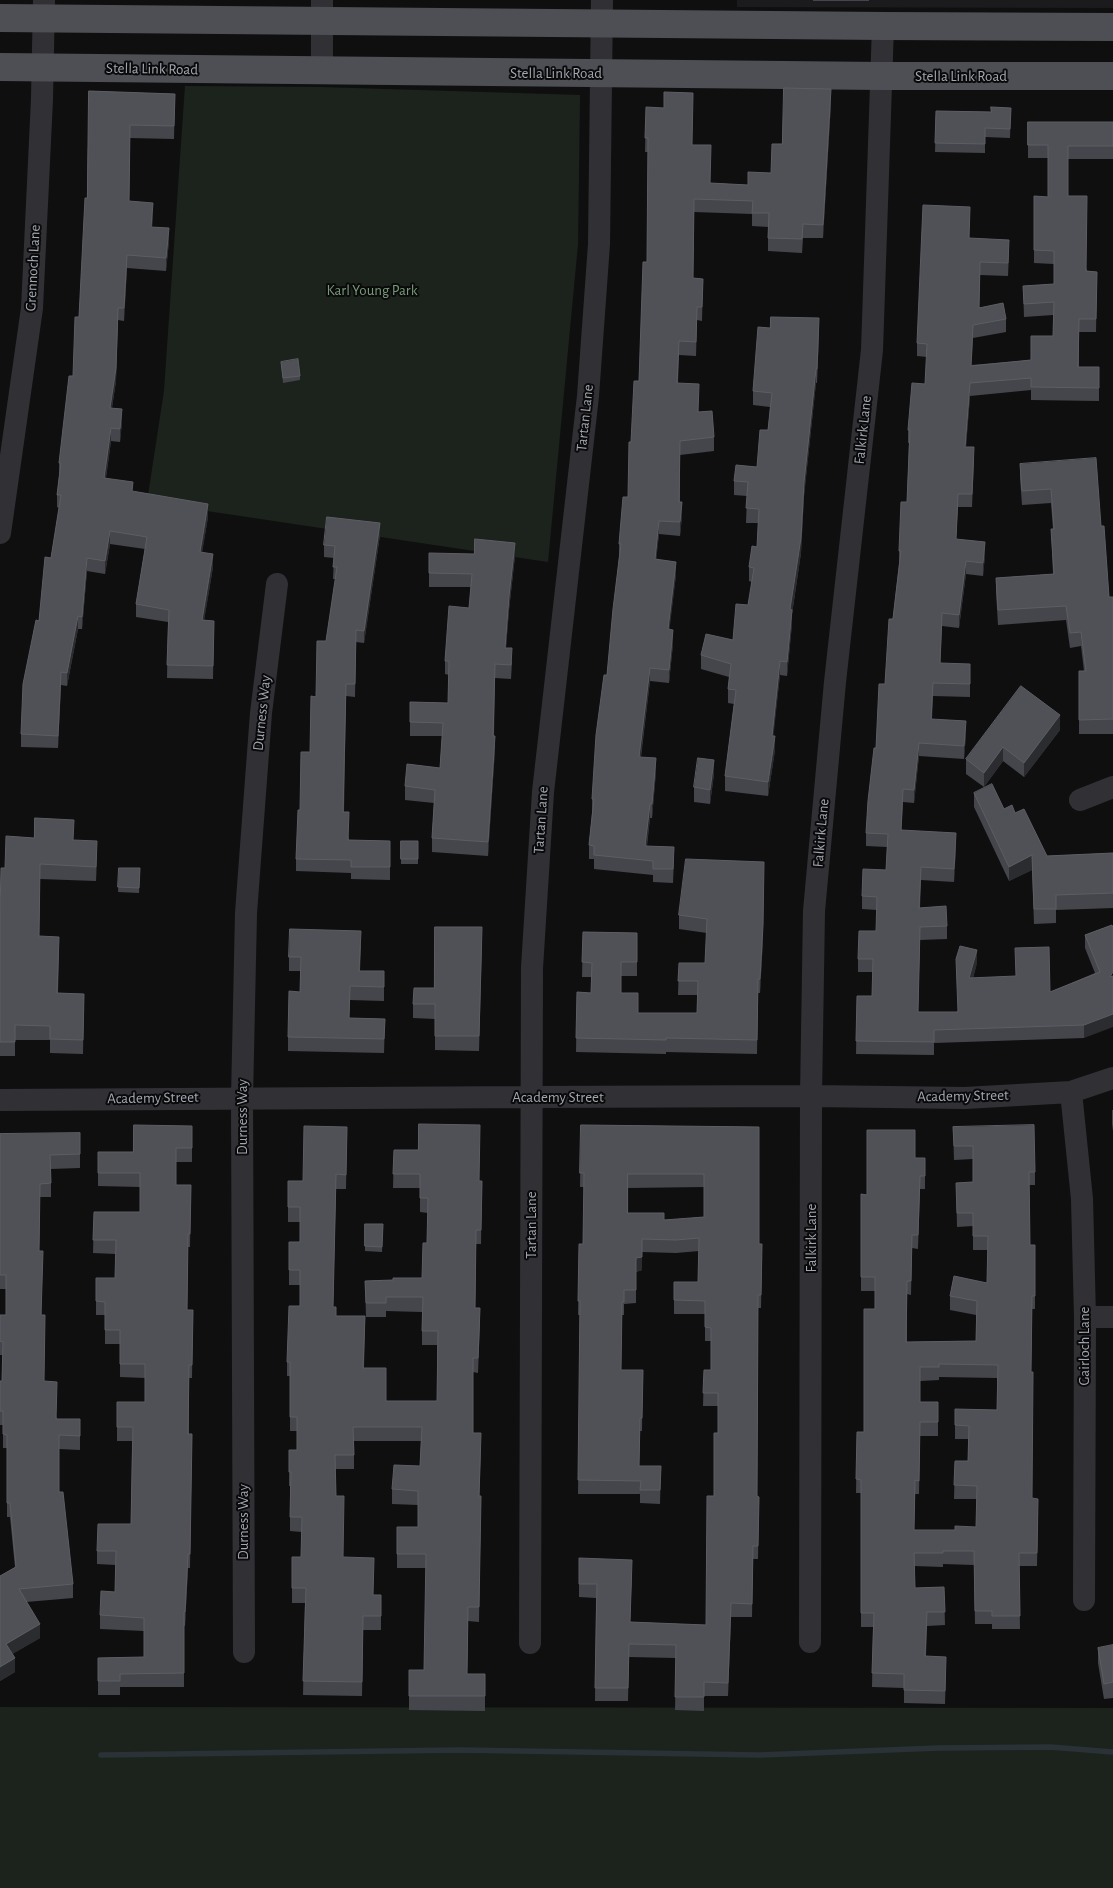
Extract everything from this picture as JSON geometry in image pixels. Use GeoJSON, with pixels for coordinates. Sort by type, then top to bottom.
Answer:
{"type":"FeatureCollection","features":[{"type":"Feature","properties":{"kind":"main road"},"geometry":{"type":"LineString","coordinates":[[0,18],[44,9],[602,12],[883,26],[1113,27]]}},
{"type":"Feature","properties":{"kind":"main road","name":"Stella Link Road"},"geometry":{"type":"LineString","coordinates":[[0,67],[882,76],[1113,76]]}},
{"type":"Feature","properties":{"kind":"street","name":"Grennoch Lane"},"geometry":{"type":"LineString","coordinates":[[0,533],[32,308],[44,9]]}},
{"type":"Feature","properties":{"kind":"street"},"geometry":{"type":"LineString","coordinates":[[322,11],[322,70]]}},
{"type":"Feature","properties":{"kind":"street","name":"Tartan Lane"},"geometry":{"type":"LineString","coordinates":[[530,1643],[532,968],[543,792],[588,396],[598,244],[602,12]]}},
{"type":"Feature","properties":{"kind":"street","name":"Falkirk Lane"},"geometry":{"type":"LineString","coordinates":[[810,1642],[811,1096],[814,911],[835,682],[872,350],[883,26]]}},
{"type":"Feature","properties":{"kind":"street","name":"Durness Way"},"geometry":{"type":"LineString","coordinates":[[244,1652],[242,1098],[246,913],[261,713],[277,584]]}},
{"type":"Feature","properties":{"kind":"street"},"geometry":{"type":"LineString","coordinates":[[1080,800],[1113,788]]}},
{"type":"Feature","properties":{"kind":"street","name":"Academy Street"},"geometry":{"type":"LineString","coordinates":[[0,1100],[811,1096],[965,1098],[1071,1092],[1113,1078]]}},
{"type":"Feature","properties":{"kind":"street","name":"Gairloch Lane"},"geometry":{"type":"LineString","coordinates":[[1071,1092],[1082,1199],[1085,1317],[1084,1600]]}},
{"type":"Feature","properties":{"kind":"street"},"geometry":{"type":"LineString","coordinates":[[1085,1317],[1113,1317]]}},
{"type":"Feature","properties":{"kind":"shaded area"},"geometry":{"type":"Polygon","coordinates":[[[737,0],[1113,0],[1113,8],[737,7],[737,0]]]}},
{"type":"Feature","properties":{"kind":"green space","name":"Karl Young Park"},"geometry":{"type":"Polygon","coordinates":[[[185,86],[320,87],[580,95],[578,244],[548,562],[147,502],[164,391],[185,86]]]}},
{"type":"Feature","properties":{"kind":"green space"},"geometry":{"type":"Polygon","coordinates":[[[0,1707],[1113,1708],[1113,1888],[0,1888],[0,1707]]]}},
{"type":"Feature","properties":{"kind":"building"},"geometry":{"type":"Polygon","coordinates":[[[784,88],[831,89],[823,225],[803,224],[802,239],[768,238],[769,213],[752,213],[753,201],[694,199],[693,278],[703,279],[702,307],[697,307],[696,342],[679,341],[677,383],[699,384],[698,412],[712,411],[714,437],[680,441],[679,502],[682,502],[680,522],[659,521],[655,559],[676,562],[668,629],[673,630],[669,670],[650,668],[639,757],[656,758],[652,804],[650,804],[645,846],[674,847],[673,869],[653,869],[653,861],[594,855],[594,846],[589,845],[594,799],[592,799],[596,735],[604,675],[607,675],[621,544],[619,544],[623,497],[628,497],[629,442],[631,442],[634,381],[639,381],[643,262],[647,262],[648,138],[645,138],[646,107],[664,108],[664,92],[693,93],[692,145],[711,145],[710,183],[748,185],[748,172],[771,173],[772,144],[782,144],[784,88]]]}},
{"type":"Feature","properties":{"kind":"building"},"geometry":{"type":"Polygon","coordinates":[[[89,91],[175,94],[174,126],[130,125],[129,201],[153,203],[151,227],[169,228],[166,258],[127,255],[124,308],[118,308],[116,368],[110,408],[122,409],[120,429],[111,428],[104,478],[133,482],[132,491],[208,504],[200,552],[213,554],[202,620],[214,621],[213,666],[167,665],[169,610],[136,604],[147,537],[110,531],[105,561],[87,558],[82,617],[78,616],[67,673],[61,672],[58,736],[21,734],[23,684],[36,620],[39,621],[45,557],[51,558],[61,495],[57,495],[61,463],[59,463],[69,376],[73,376],[75,317],[79,317],[85,198],[87,198],[89,91]]]}},
{"type":"Feature","properties":{"kind":"building"},"geometry":{"type":"Polygon","coordinates":[[[991,107],[1011,108],[1010,129],[985,128],[985,144],[935,143],[936,111],[991,112],[991,107]]]}},
{"type":"Feature","properties":{"kind":"building"},"geometry":{"type":"Polygon","coordinates":[[[1028,122],[1113,122],[1113,146],[1068,146],[1068,196],[1087,196],[1086,271],[1097,272],[1096,319],[1079,319],[1078,367],[1099,367],[1099,388],[1031,387],[1031,378],[970,383],[965,447],[974,447],[972,494],[958,494],[956,539],[985,542],[983,563],[966,561],[959,615],[942,613],[940,663],[970,664],[970,684],[933,683],[931,719],[966,721],[964,746],[919,743],[914,790],[903,789],[901,830],[956,833],[954,869],[921,867],[919,908],[946,906],[947,926],[920,927],[918,1012],[958,1012],[956,959],[960,946],[977,950],[969,978],[1016,976],[1015,948],[1049,947],[1050,992],[1100,972],[1085,935],[1112,925],[1113,972],[1110,977],[1113,976],[1113,1014],[1084,1025],[934,1030],[934,1042],[856,1041],[857,996],[872,996],[873,959],[858,959],[859,931],[876,931],[877,897],[862,896],[863,869],[886,870],[888,834],[866,833],[874,748],[876,748],[879,684],[885,684],[889,619],[893,619],[901,551],[899,551],[901,502],[907,502],[910,430],[908,430],[912,383],[925,384],[927,344],[917,343],[923,205],[970,207],[969,238],[1009,240],[1008,263],[980,262],[979,308],[1003,303],[1006,319],[973,325],[971,366],[1031,360],[1031,336],[1053,336],[1054,302],[1024,304],[1023,286],[1054,284],[1054,251],[1034,250],[1034,196],[1048,197],[1048,145],[1028,145],[1028,122]]]}},
{"type":"Feature","properties":{"kind":"building"},"geometry":{"type":"Polygon","coordinates":[[[771,317],[819,318],[817,369],[804,482],[801,538],[790,609],[792,610],[787,662],[780,661],[772,736],[775,736],[768,782],[725,776],[736,690],[728,689],[731,664],[701,655],[706,634],[733,640],[736,604],[748,605],[754,568],[749,567],[752,546],[757,547],[759,509],[746,508],[748,482],[734,481],[736,465],[757,467],[760,430],[768,430],[772,393],[753,391],[758,327],[770,328],[771,317]]]}},
{"type":"Feature","properties":{"kind":"building"},"geometry":{"type":"Polygon","coordinates":[[[298,359],[300,376],[283,378],[281,362],[298,359]]]}},
{"type":"Feature","properties":{"kind":"building"},"geometry":{"type":"Polygon","coordinates":[[[1096,458],[1101,526],[1104,526],[1109,597],[1113,597],[1113,719],[1079,720],[1079,671],[1086,671],[1081,632],[1070,633],[1066,606],[998,610],[996,578],[1054,574],[1051,529],[1054,529],[1051,489],[1022,491],[1020,464],[1096,458]]]}},
{"type":"Feature","properties":{"kind":"building"},"geometry":{"type":"Polygon","coordinates":[[[327,517],[380,523],[364,631],[356,630],[355,684],[346,684],[343,812],[349,812],[348,840],[390,841],[390,867],[351,867],[351,860],[296,859],[298,810],[300,810],[301,752],[310,752],[311,696],[316,697],[317,641],[326,641],[337,567],[333,567],[335,546],[324,545],[327,517]]]}},
{"type":"Feature","properties":{"kind":"building"},"geometry":{"type":"Polygon","coordinates":[[[475,539],[515,543],[505,648],[512,648],[511,665],[495,664],[493,736],[495,736],[488,842],[432,838],[435,790],[405,786],[407,764],[440,768],[443,723],[410,722],[410,702],[448,703],[449,661],[445,661],[449,606],[469,608],[472,574],[429,573],[429,553],[474,554],[475,539]]]}},
{"type":"Feature","properties":{"kind":"building"},"geometry":{"type":"Polygon","coordinates":[[[1021,686],[1060,715],[1024,763],[1003,747],[984,773],[966,759],[1021,686]]]}},
{"type":"Feature","properties":{"kind":"building"},"geometry":{"type":"Polygon","coordinates":[[[698,758],[714,760],[710,790],[694,787],[698,758]]]}},
{"type":"Feature","properties":{"kind":"building"},"geometry":{"type":"Polygon","coordinates":[[[992,784],[1004,809],[1012,805],[1015,813],[1024,809],[1047,856],[1113,853],[1113,893],[1056,895],[1056,909],[1034,909],[1032,855],[1009,867],[974,793],[992,784]]]}},
{"type":"Feature","properties":{"kind":"building"},"geometry":{"type":"Polygon","coordinates":[[[35,818],[74,820],[73,840],[97,841],[96,867],[40,864],[39,936],[59,937],[57,993],[84,994],[83,1040],[50,1039],[50,1026],[15,1025],[15,1042],[0,1042],[1,868],[5,868],[6,836],[34,838],[35,818]]]}},
{"type":"Feature","properties":{"kind":"building"},"geometry":{"type":"Polygon","coordinates":[[[401,841],[418,841],[418,859],[401,859],[401,841]]]}},
{"type":"Feature","properties":{"kind":"building"},"geometry":{"type":"Polygon","coordinates":[[[686,859],[764,862],[757,1040],[576,1038],[577,992],[591,993],[592,963],[582,962],[583,932],[637,933],[637,962],[621,962],[621,993],[638,993],[638,1013],[697,1013],[698,981],[678,981],[679,963],[705,963],[707,919],[679,915],[686,859]]]}},
{"type":"Feature","properties":{"kind":"building"},"geometry":{"type":"Polygon","coordinates":[[[119,868],[140,868],[139,888],[118,887],[119,868]]]}},
{"type":"Feature","properties":{"kind":"building"},"geometry":{"type":"Polygon","coordinates":[[[435,927],[482,927],[479,1036],[435,1036],[435,1004],[413,1004],[414,988],[434,988],[435,927]]]}},
{"type":"Feature","properties":{"kind":"building"},"geometry":{"type":"Polygon","coordinates":[[[290,929],[361,931],[359,971],[384,971],[384,987],[350,986],[349,1018],[385,1019],[384,1039],[288,1037],[289,991],[300,992],[301,957],[289,957],[290,929]]]}},
{"type":"Feature","properties":{"kind":"building"},"geometry":{"type":"Polygon","coordinates":[[[419,1124],[480,1125],[479,1181],[482,1181],[481,1230],[476,1230],[475,1308],[480,1308],[478,1358],[473,1358],[473,1433],[481,1433],[479,1607],[468,1607],[467,1674],[485,1674],[485,1696],[409,1696],[409,1670],[424,1670],[426,1554],[397,1554],[397,1527],[418,1527],[418,1491],[392,1489],[394,1465],[420,1466],[422,1427],[353,1427],[354,1455],[335,1455],[336,1496],[344,1496],[343,1557],[374,1558],[373,1595],[381,1595],[381,1616],[363,1616],[362,1682],[303,1681],[306,1588],[292,1588],[292,1557],[301,1557],[302,1517],[290,1517],[291,1472],[289,1472],[289,1450],[297,1450],[297,1417],[290,1417],[290,1362],[287,1362],[289,1306],[300,1306],[300,1270],[289,1270],[289,1242],[300,1242],[300,1207],[288,1207],[288,1181],[303,1181],[304,1126],[347,1127],[346,1175],[336,1174],[333,1307],[336,1307],[336,1316],[365,1316],[363,1368],[386,1368],[386,1401],[437,1401],[438,1331],[422,1331],[423,1297],[386,1297],[386,1303],[366,1303],[365,1281],[393,1280],[393,1278],[422,1278],[423,1243],[427,1243],[428,1198],[420,1198],[420,1174],[393,1174],[394,1150],[418,1150],[419,1124]]]}},
{"type":"Feature","properties":{"kind":"building"},"geometry":{"type":"Polygon","coordinates":[[[134,1125],[192,1126],[192,1148],[176,1148],[176,1185],[191,1185],[187,1310],[193,1310],[192,1365],[189,1365],[188,1434],[192,1434],[190,1554],[188,1554],[184,1612],[184,1673],[120,1674],[120,1681],[98,1681],[98,1658],[144,1657],[144,1618],[100,1615],[101,1591],[115,1592],[116,1551],[97,1551],[98,1524],[131,1524],[133,1427],[117,1427],[117,1402],[145,1402],[145,1364],[120,1364],[120,1330],[105,1330],[105,1302],[96,1301],[96,1278],[115,1278],[116,1240],[93,1240],[94,1212],[140,1212],[140,1173],[98,1173],[98,1152],[133,1152],[134,1125]]]}},
{"type":"Feature","properties":{"kind":"building"},"geometry":{"type":"Polygon","coordinates":[[[581,1125],[759,1127],[759,1244],[762,1244],[761,1295],[758,1295],[758,1546],[753,1546],[752,1604],[731,1603],[728,1683],[704,1682],[704,1697],[675,1697],[676,1645],[629,1644],[628,1688],[595,1688],[597,1584],[579,1584],[579,1558],[632,1560],[630,1622],[706,1625],[707,1496],[714,1496],[714,1433],[718,1433],[718,1393],[703,1393],[704,1370],[711,1370],[711,1328],[705,1327],[705,1301],[674,1300],[674,1282],[698,1282],[699,1238],[676,1240],[642,1239],[642,1257],[636,1258],[636,1290],[624,1290],[624,1302],[622,1302],[621,1370],[643,1370],[639,1466],[661,1466],[660,1490],[640,1490],[641,1481],[578,1480],[579,1244],[583,1244],[584,1173],[580,1173],[581,1125]],[[628,1174],[628,1213],[664,1213],[664,1220],[704,1217],[704,1174],[628,1174]]]}},
{"type":"Feature","properties":{"kind":"building"},"geometry":{"type":"Polygon","coordinates":[[[1034,1125],[1035,1172],[1029,1172],[1030,1245],[1035,1245],[1035,1296],[1032,1296],[1031,1372],[1033,1372],[1032,1498],[1038,1499],[1037,1553],[1019,1553],[1020,1616],[992,1616],[992,1611],[975,1611],[974,1551],[914,1553],[915,1588],[944,1587],[945,1612],[927,1612],[925,1656],[946,1657],[945,1691],[904,1690],[904,1674],[872,1673],[874,1613],[861,1613],[861,1480],[856,1479],[857,1432],[864,1432],[864,1309],[875,1309],[875,1277],[861,1277],[861,1194],[867,1195],[867,1130],[915,1130],[915,1158],[925,1158],[925,1176],[920,1176],[918,1235],[912,1235],[911,1281],[907,1281],[906,1342],[976,1341],[977,1301],[950,1296],[954,1276],[987,1283],[988,1236],[973,1236],[973,1213],[957,1213],[956,1183],[973,1182],[973,1146],[954,1146],[953,1127],[1034,1125]],[[939,1364],[939,1367],[920,1367],[920,1402],[938,1402],[938,1422],[920,1422],[919,1481],[915,1480],[914,1530],[955,1530],[955,1526],[976,1527],[977,1486],[954,1485],[955,1461],[968,1461],[969,1426],[955,1425],[955,1409],[997,1410],[998,1365],[939,1364]]]}},
{"type":"Feature","properties":{"kind":"building"},"geometry":{"type":"Polygon","coordinates":[[[80,1133],[80,1154],[50,1155],[51,1183],[40,1184],[39,1251],[43,1251],[41,1315],[45,1315],[44,1381],[57,1382],[56,1419],[80,1419],[80,1436],[59,1435],[59,1492],[63,1492],[73,1584],[19,1589],[40,1624],[6,1644],[15,1658],[0,1667],[0,1576],[16,1567],[10,1503],[7,1503],[7,1435],[3,1434],[3,1411],[0,1411],[3,1342],[0,1341],[0,1315],[6,1315],[6,1275],[0,1275],[0,1134],[80,1133]]]}},
{"type":"Feature","properties":{"kind":"building"},"geometry":{"type":"Polygon","coordinates":[[[365,1224],[383,1224],[382,1247],[365,1246],[365,1224]]]}},
{"type":"Feature","properties":{"kind":"building"},"geometry":{"type":"Polygon","coordinates":[[[1113,1645],[1113,1682],[1104,1684],[1098,1648],[1113,1645]]]}},
{"type":"Feature","properties":{"kind":"waterway"},"geometry":{"type":"LineString","coordinates":[[101,1755],[459,1750],[760,1755],[939,1748],[1050,1747],[1113,1752]]}}]}
